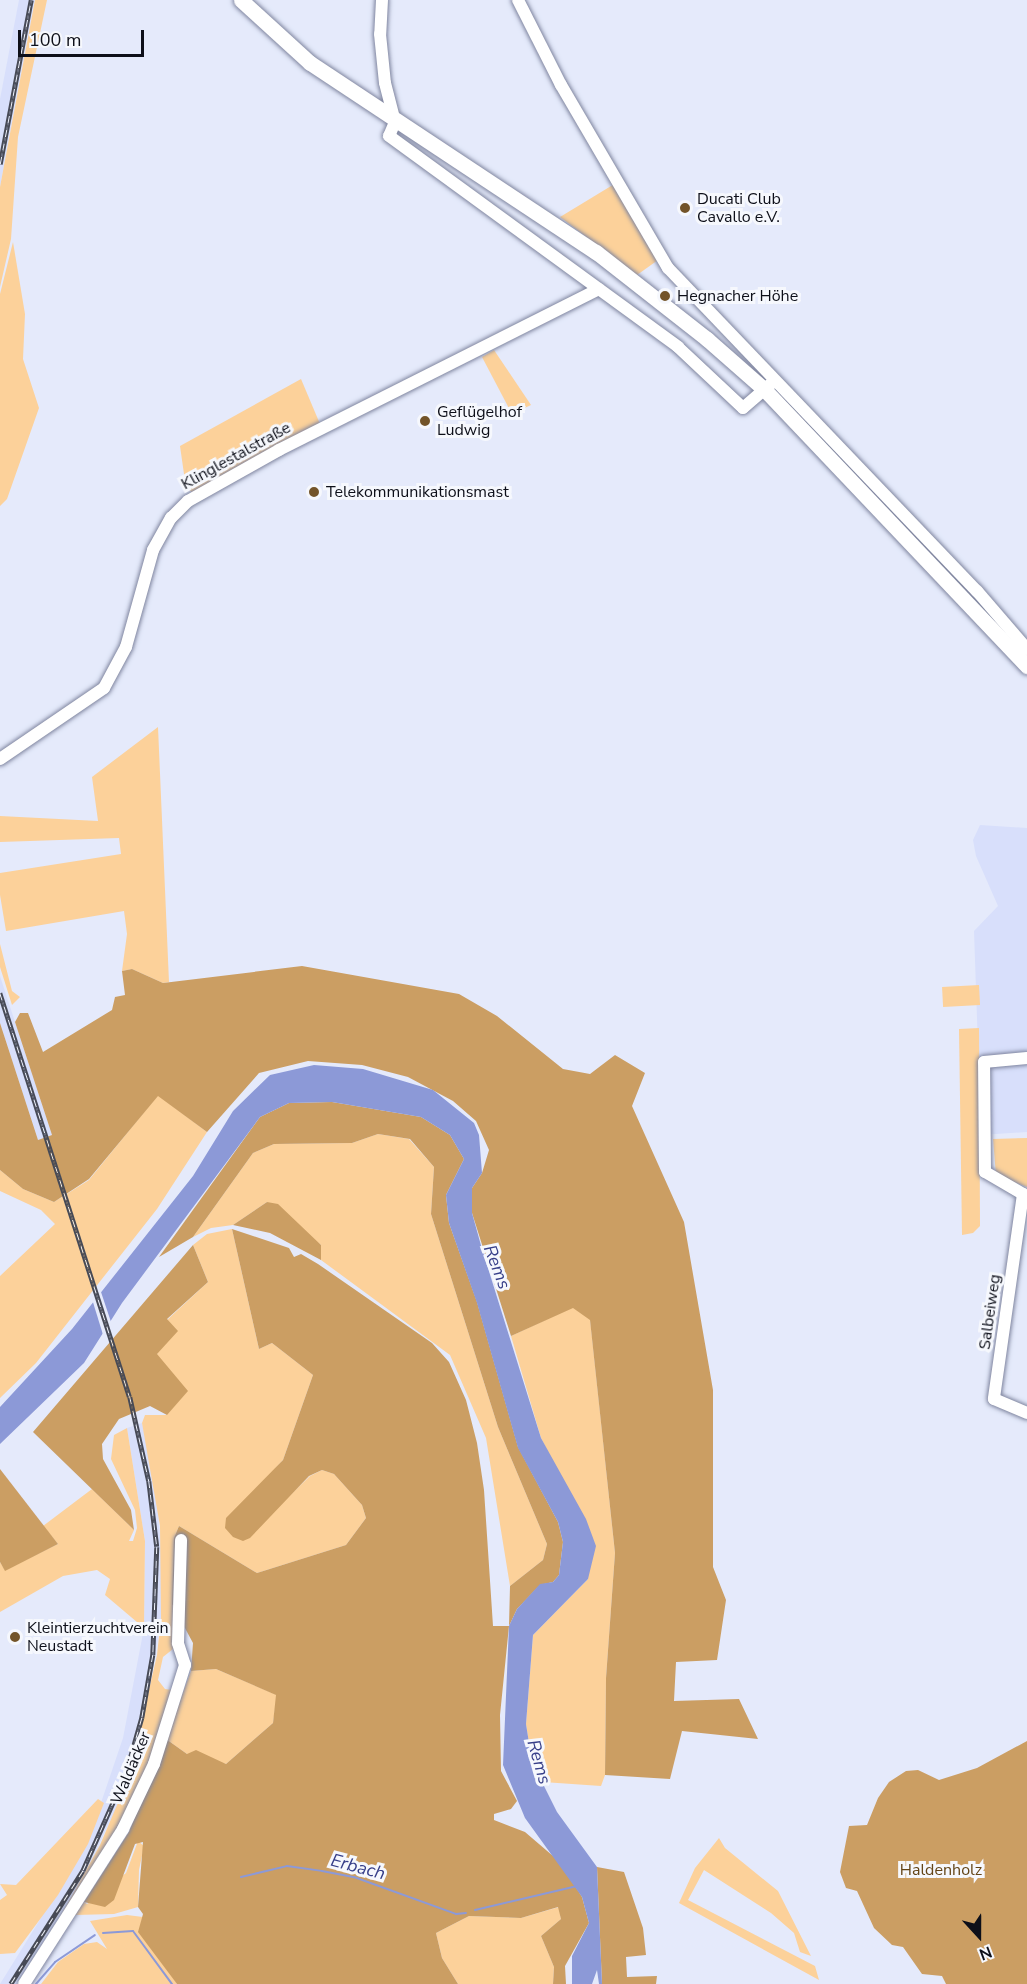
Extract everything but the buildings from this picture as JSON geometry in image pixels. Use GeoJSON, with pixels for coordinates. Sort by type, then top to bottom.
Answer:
{"type":"FeatureCollection","features":[{"type":"Feature","properties":{"kind":"main road"},"geometry":{"type":"LineString","coordinates":[[241,0],[310,63],[392,129],[596,252],[770,385],[1027,666]]}},
{"type":"Feature","properties":{"kind":"street"},"geometry":{"type":"LineString","coordinates":[[382,0],[380,34],[392,129],[425,166],[678,347],[743,408],[770,385]]}},
{"type":"Feature","properties":{"kind":"street"},"geometry":{"type":"LineString","coordinates":[[518,0],[561,85],[668,268],[770,385],[1027,649]]}},
{"type":"Feature","properties":{"kind":"street","name":"Klinglestalstraße"},"geometry":{"type":"LineString","coordinates":[[0,759],[104,688],[126,647],[153,550],[171,518],[188,501],[305,436],[599,289]]}},
{"type":"Feature","properties":{"kind":"street"},"geometry":{"type":"LineString","coordinates":[[1025,1194],[985,1172],[984,1062],[1027,1058]]}},
{"type":"Feature","properties":{"kind":"street","name":"Salbeiweg"},"geometry":{"type":"LineString","coordinates":[[1025,1194],[994,1399],[1027,1413]]}},
{"type":"Feature","properties":{"kind":"street","name":"Waldäcker"},"geometry":{"type":"LineString","coordinates":[[24,1984],[123,1829],[154,1764],[185,1665],[178,1643],[181,1540]]}},
{"type":"Feature","properties":{"kind":"shaded area"},"geometry":{"type":"Polygon","coordinates":[[[19,0],[35,0],[0,187],[0,99],[19,0]]]}},
{"type":"Feature","properties":{"kind":"shaded area"},"geometry":{"type":"Polygon","coordinates":[[[35,0],[47,0],[18,137],[11,239],[0,287],[0,187],[35,0]]]}},
{"type":"Feature","properties":{"kind":"shaded area"},"geometry":{"type":"Polygon","coordinates":[[[616,183],[658,260],[637,275],[560,217],[616,183]]]}},
{"type":"Feature","properties":{"kind":"shaded area"},"geometry":{"type":"Polygon","coordinates":[[[13,242],[25,314],[23,359],[39,408],[7,499],[0,506],[0,294],[13,242]]]}},
{"type":"Feature","properties":{"kind":"shaded area"},"geometry":{"type":"Polygon","coordinates":[[[494,350],[531,405],[512,414],[482,357],[494,350]]]}},
{"type":"Feature","properties":{"kind":"shaded area"},"geometry":{"type":"Polygon","coordinates":[[[301,379],[320,424],[192,492],[186,488],[180,446],[301,379]]]}},
{"type":"Feature","properties":{"kind":"shaded area"},"geometry":{"type":"Polygon","coordinates":[[[158,727],[169,982],[163,983],[132,969],[122,971],[127,934],[124,911],[6,931],[0,895],[0,873],[121,854],[119,838],[0,842],[0,816],[98,821],[92,777],[158,727]]]}},
{"type":"Feature","properties":{"kind":"shaded area"},"geometry":{"type":"Polygon","coordinates":[[[980,825],[1027,828],[1027,1132],[981,1135],[974,931],[998,906],[976,856],[973,840],[980,825]]]}},
{"type":"Feature","properties":{"kind":"shaded area"},"geometry":{"type":"Polygon","coordinates":[[[0,944],[12,991],[20,997],[12,1005],[0,967],[0,944]]]}},
{"type":"Feature","properties":{"kind":"shaded area"},"geometry":{"type":"Polygon","coordinates":[[[0,976],[52,1135],[38,1140],[0,1023],[0,976]]]}},
{"type":"Feature","properties":{"kind":"shaded area"},"geometry":{"type":"Polygon","coordinates":[[[979,985],[980,1005],[943,1007],[942,987],[979,985]]]}},
{"type":"Feature","properties":{"kind":"shaded area"},"geometry":{"type":"Polygon","coordinates":[[[979,1028],[980,1226],[973,1233],[962,1235],[959,1029],[979,1028]]]}},
{"type":"Feature","properties":{"kind":"shaded area"},"geometry":{"type":"Polygon","coordinates":[[[158,1095],[207,1132],[157,1209],[36,1363],[0,1398],[0,1276],[55,1224],[41,1210],[0,1191],[0,1170],[23,1189],[54,1202],[89,1180],[158,1095]]]}},
{"type":"Feature","properties":{"kind":"shaded area"},"geometry":{"type":"Polygon","coordinates":[[[378,1134],[409,1139],[434,1167],[431,1214],[498,1427],[547,1544],[543,1560],[510,1586],[486,1438],[450,1355],[321,1260],[321,1245],[267,1202],[233,1225],[211,1228],[193,1237],[253,1153],[274,1144],[352,1143],[378,1134]]]}},
{"type":"Feature","properties":{"kind":"shaded area"},"geometry":{"type":"Polygon","coordinates":[[[1027,1138],[1027,1187],[996,1175],[993,1139],[1027,1138]]]}},
{"type":"Feature","properties":{"kind":"shaded area"},"geometry":{"type":"Polygon","coordinates":[[[232,1229],[259,1349],[272,1343],[313,1375],[283,1460],[261,1484],[280,1505],[310,1476],[322,1470],[334,1474],[362,1505],[366,1518],[346,1545],[257,1573],[179,1526],[174,1538],[173,1649],[163,1657],[158,1680],[165,1689],[172,1690],[151,1762],[121,1827],[55,1926],[100,1845],[129,1777],[157,1655],[161,1618],[160,1526],[142,1423],[145,1415],[167,1415],[157,1354],[167,1320],[208,1282],[193,1245],[207,1234],[232,1229]]]}},
{"type":"Feature","properties":{"kind":"shaded area"},"geometry":{"type":"Polygon","coordinates":[[[573,1307],[590,1319],[615,1553],[606,1678],[605,1775],[601,1786],[543,1782],[532,1762],[526,1724],[533,1635],[588,1579],[560,1476],[541,1438],[511,1336],[573,1307]]]}},
{"type":"Feature","properties":{"kind":"shaded area"},"geometry":{"type":"Polygon","coordinates":[[[142,1423],[156,1487],[162,1563],[161,1618],[145,1719],[120,1801],[80,1883],[17,1984],[0,1984],[87,1844],[123,1738],[144,1628],[145,1541],[127,1428],[142,1423]]]}},
{"type":"Feature","properties":{"kind":"shaded area"},"geometry":{"type":"Polygon","coordinates":[[[127,1428],[145,1541],[144,1628],[105,1595],[110,1579],[97,1570],[63,1576],[0,1612],[0,1562],[5,1570],[58,1544],[43,1526],[92,1489],[134,1530],[129,1541],[133,1541],[137,1528],[135,1510],[111,1459],[114,1435],[127,1428]]]}},
{"type":"Feature","properties":{"kind":"shaded area"},"geometry":{"type":"Polygon","coordinates":[[[216,1669],[277,1695],[273,1723],[226,1764],[187,1754],[166,1739],[191,1671],[216,1669]]]}},
{"type":"Feature","properties":{"kind":"shaded area"},"geometry":{"type":"Polygon","coordinates":[[[98,1799],[104,1803],[88,1844],[58,1895],[15,1953],[0,1954],[0,1900],[7,1895],[0,1884],[16,1885],[98,1799]]]}},
{"type":"Feature","properties":{"kind":"shaded area"},"geometry":{"type":"Polygon","coordinates":[[[719,1838],[725,1848],[778,1891],[811,1956],[800,1952],[794,1933],[771,1913],[704,1870],[688,1900],[815,1966],[819,1980],[679,1903],[695,1868],[719,1838]]]}},
{"type":"Feature","properties":{"kind":"shaded area"},"geometry":{"type":"Polygon","coordinates":[[[138,1841],[144,1846],[139,1870],[138,1907],[114,1914],[75,1915],[84,1902],[87,1904],[126,1873],[138,1841]]]}},
{"type":"Feature","properties":{"kind":"shaded area"},"geometry":{"type":"Polygon","coordinates":[[[559,1907],[561,1919],[541,1936],[554,1967],[553,1984],[458,1984],[442,1958],[436,1933],[469,1916],[521,1918],[559,1907]]]}},
{"type":"Feature","properties":{"kind":"shaded area"},"geometry":{"type":"Polygon","coordinates":[[[127,1915],[143,1917],[141,1923],[177,1984],[41,1984],[58,1962],[84,1944],[97,1942],[107,1949],[90,1921],[127,1915]]]}},
{"type":"Feature","properties":{"kind":"green space"},"geometry":{"type":"Polygon","coordinates":[[[302,966],[459,994],[497,1016],[563,1069],[590,1074],[615,1055],[645,1073],[632,1106],[684,1222],[713,1390],[713,1567],[726,1600],[717,1660],[676,1662],[674,1701],[739,1699],[758,1739],[682,1731],[670,1779],[605,1775],[606,1678],[615,1553],[590,1320],[573,1308],[511,1336],[472,1213],[472,1188],[482,1173],[489,1150],[476,1121],[453,1101],[408,1077],[362,1065],[308,1061],[259,1073],[207,1132],[158,1096],[89,1179],[54,1202],[23,1189],[0,1170],[0,1023],[38,1140],[52,1135],[15,1022],[20,1013],[28,1013],[43,1052],[112,1010],[115,997],[125,995],[122,971],[132,969],[163,983],[302,966]]]}},
{"type":"Feature","properties":{"kind":"green space"},"geometry":{"type":"Polygon","coordinates":[[[332,1102],[421,1117],[450,1135],[464,1159],[446,1195],[449,1223],[477,1302],[518,1447],[558,1522],[563,1542],[559,1575],[553,1582],[540,1585],[517,1609],[509,1626],[510,1586],[543,1560],[547,1544],[498,1427],[431,1214],[434,1167],[410,1139],[378,1134],[352,1143],[274,1144],[253,1153],[193,1237],[159,1257],[260,1117],[289,1103],[332,1102]]]}},
{"type":"Feature","properties":{"kind":"green space"},"geometry":{"type":"Polygon","coordinates":[[[267,1202],[278,1204],[321,1245],[321,1260],[270,1233],[233,1225],[267,1202]]]}},
{"type":"Feature","properties":{"kind":"green space"},"geometry":{"type":"Polygon","coordinates":[[[232,1229],[289,1248],[294,1257],[301,1254],[318,1264],[432,1343],[449,1362],[466,1400],[477,1443],[484,1490],[493,1626],[509,1626],[500,1715],[501,1771],[517,1801],[511,1809],[494,1814],[494,1820],[525,1832],[560,1862],[582,1897],[589,1923],[565,1966],[566,1984],[553,1984],[554,1967],[541,1936],[561,1919],[558,1907],[521,1918],[469,1916],[436,1933],[442,1958],[458,1984],[177,1984],[138,1932],[143,1914],[138,1907],[143,1842],[135,1844],[114,1900],[105,1907],[84,1902],[129,1832],[166,1739],[187,1754],[196,1750],[226,1764],[273,1723],[276,1695],[216,1669],[191,1671],[193,1643],[172,1604],[174,1538],[179,1526],[257,1573],[346,1545],[366,1518],[362,1505],[334,1474],[322,1470],[309,1476],[250,1538],[243,1541],[233,1537],[225,1528],[226,1518],[283,1460],[313,1375],[272,1343],[259,1349],[232,1229]]]}},
{"type":"Feature","properties":{"kind":"green space"},"geometry":{"type":"Polygon","coordinates":[[[193,1245],[208,1282],[167,1319],[178,1331],[157,1354],[188,1391],[167,1415],[150,1406],[119,1419],[102,1444],[103,1459],[131,1510],[134,1530],[33,1432],[193,1245]]]}},
{"type":"Feature","properties":{"kind":"green space"},"geometry":{"type":"Polygon","coordinates":[[[0,1469],[58,1544],[5,1571],[0,1562],[0,1469]]]}},
{"type":"Feature","properties":{"kind":"green space","name":"Haldenholz"},"geometry":{"type":"Polygon","coordinates":[[[1027,1741],[1027,1984],[946,1984],[942,1976],[922,1974],[903,1947],[892,1945],[874,1928],[857,1891],[846,1888],[840,1872],[849,1826],[867,1825],[878,1798],[889,1782],[906,1771],[918,1770],[939,1780],[977,1768],[1027,1741]]]}},
{"type":"Feature","properties":{"kind":"green space"},"geometry":{"type":"Polygon","coordinates":[[[597,1867],[624,1872],[643,1928],[646,1955],[626,1957],[627,1977],[657,1976],[656,1984],[602,1984],[597,1867]]]}},
{"type":"Feature","properties":{"kind":"water"},"geometry":{"type":"Polygon","coordinates":[[[314,1065],[363,1069],[433,1090],[474,1123],[479,1135],[482,1173],[472,1188],[472,1213],[482,1249],[541,1438],[586,1519],[596,1546],[588,1579],[533,1635],[526,1724],[532,1762],[557,1812],[597,1867],[602,1984],[599,1984],[597,1970],[592,1984],[572,1984],[572,1956],[589,1923],[582,1897],[525,1818],[503,1765],[509,1626],[517,1609],[540,1584],[553,1582],[559,1575],[563,1542],[558,1522],[518,1448],[477,1303],[449,1223],[446,1195],[464,1159],[450,1135],[421,1117],[332,1102],[289,1103],[260,1117],[122,1303],[84,1363],[0,1444],[0,1407],[72,1329],[193,1176],[233,1111],[270,1075],[314,1065]]]}},
{"type":"Feature","properties":{"kind":"pier"},"geometry":{"type":"Polygon","coordinates":[[[100,1289],[112,1325],[104,1338],[92,1299],[100,1289]]]}},
{"type":"Feature","properties":{"kind":"waterway","name":"Erbach"},"geometry":{"type":"LineString","coordinates":[[241,1877],[287,1866],[322,1871],[354,1877],[456,1914],[466,1913]]}},
{"type":"Feature","properties":{"kind":"waterway","name":"Erbach"},"geometry":{"type":"LineString","coordinates":[[475,1910],[577,1886]]}},
{"type":"Feature","properties":{"kind":"waterway"},"geometry":{"type":"LineString","coordinates":[[103,1933],[133,1931],[172,1984]]}},
{"type":"Feature","properties":{"kind":"waterway"},"geometry":{"type":"LineString","coordinates":[[36,1984],[55,1962],[95,1935]]}},
{"type":"Feature","properties":{"kind":"railway"},"geometry":{"type":"LineString","coordinates":[[0,164],[31,0]]}},
{"type":"Feature","properties":{"kind":"railway"},"geometry":{"type":"LineString","coordinates":[[0,993],[130,1397],[149,1481],[157,1547],[153,1655],[142,1718],[126,1774],[83,1871],[11,1984]]}},
{"type":"Feature","properties":{"kind":"place","name":"Ducati Club Cavallo e.V."},"geometry":{"type":"Point","coordinates":[685,208]}},
{"type":"Feature","properties":{"kind":"place","name":"Hegnacher Höhe"},"geometry":{"type":"Point","coordinates":[665,296]}},
{"type":"Feature","properties":{"kind":"place","name":"Geflügelhof Ludwig"},"geometry":{"type":"Point","coordinates":[425,421]}},
{"type":"Feature","properties":{"kind":"place","name":"Telekommunikationsmast"},"geometry":{"type":"Point","coordinates":[314,492]}},
{"type":"Feature","properties":{"kind":"place","name":"Kleintierzuchtverein Neustadt"},"geometry":{"type":"Point","coordinates":[15,1637]}},
{"type":"Feature","properties":{"kind":"water label","name":"Rems"},"geometry":{"type":"Point","coordinates":[497,1267]}},
{"type":"Feature","properties":{"kind":"water label","name":"Rems"},"geometry":{"type":"Point","coordinates":[539,1762]}}]}
